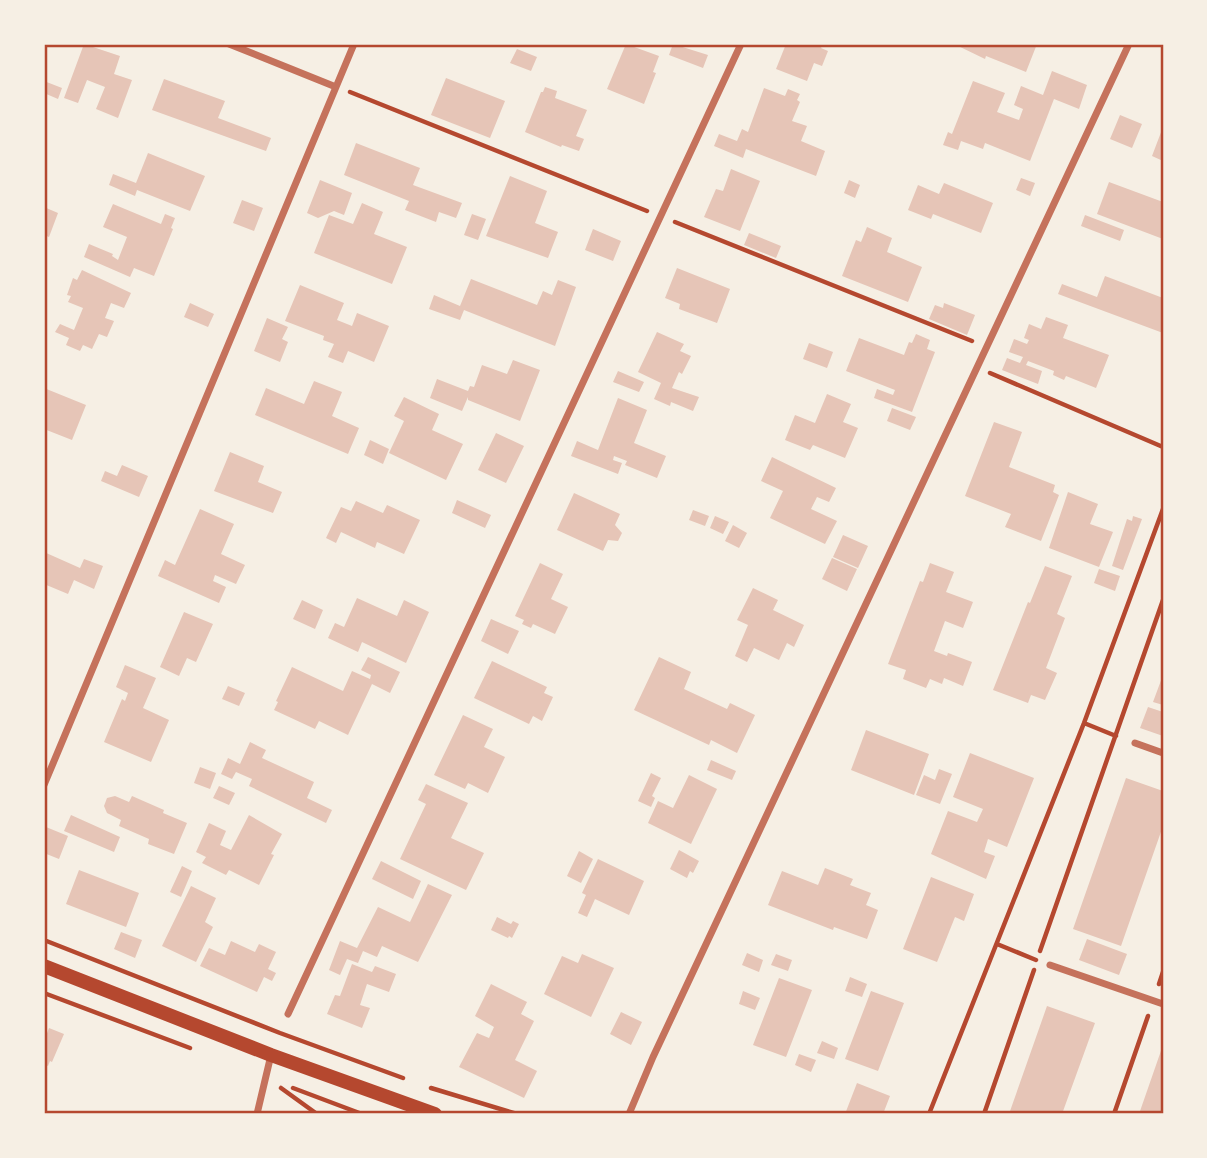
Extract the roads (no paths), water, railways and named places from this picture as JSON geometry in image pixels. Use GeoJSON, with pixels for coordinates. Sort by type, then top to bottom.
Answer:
{"type":"FeatureCollection","features":[{"type":"Feature","properties":{"kind":"main road"},"geometry":{"type":"LineString","coordinates":[[44,966],[271,1055],[435,1114]]}},
{"type":"Feature","properties":{"kind":"street"},"geometry":{"type":"LineString","coordinates":[[229,44],[336,87]]}},
{"type":"Feature","properties":{"kind":"street"},"geometry":{"type":"LineString","coordinates":[[44,785],[354,44]]}},
{"type":"Feature","properties":{"kind":"street"},"geometry":{"type":"LineString","coordinates":[[288,1014],[741,44]]}},
{"type":"Feature","properties":{"kind":"street"},"geometry":{"type":"LineString","coordinates":[[629,1114],[653,1057],[1129,44]]}},
{"type":"Feature","properties":{"kind":"street"},"geometry":{"type":"LineString","coordinates":[[1135,743],[1163,753]]}},
{"type":"Feature","properties":{"kind":"street"},"geometry":{"type":"LineString","coordinates":[[1050,965],[1163,1004]]}},
{"type":"Feature","properties":{"kind":"street"},"geometry":{"type":"LineString","coordinates":[[257,1114],[271,1055]]}}]}
